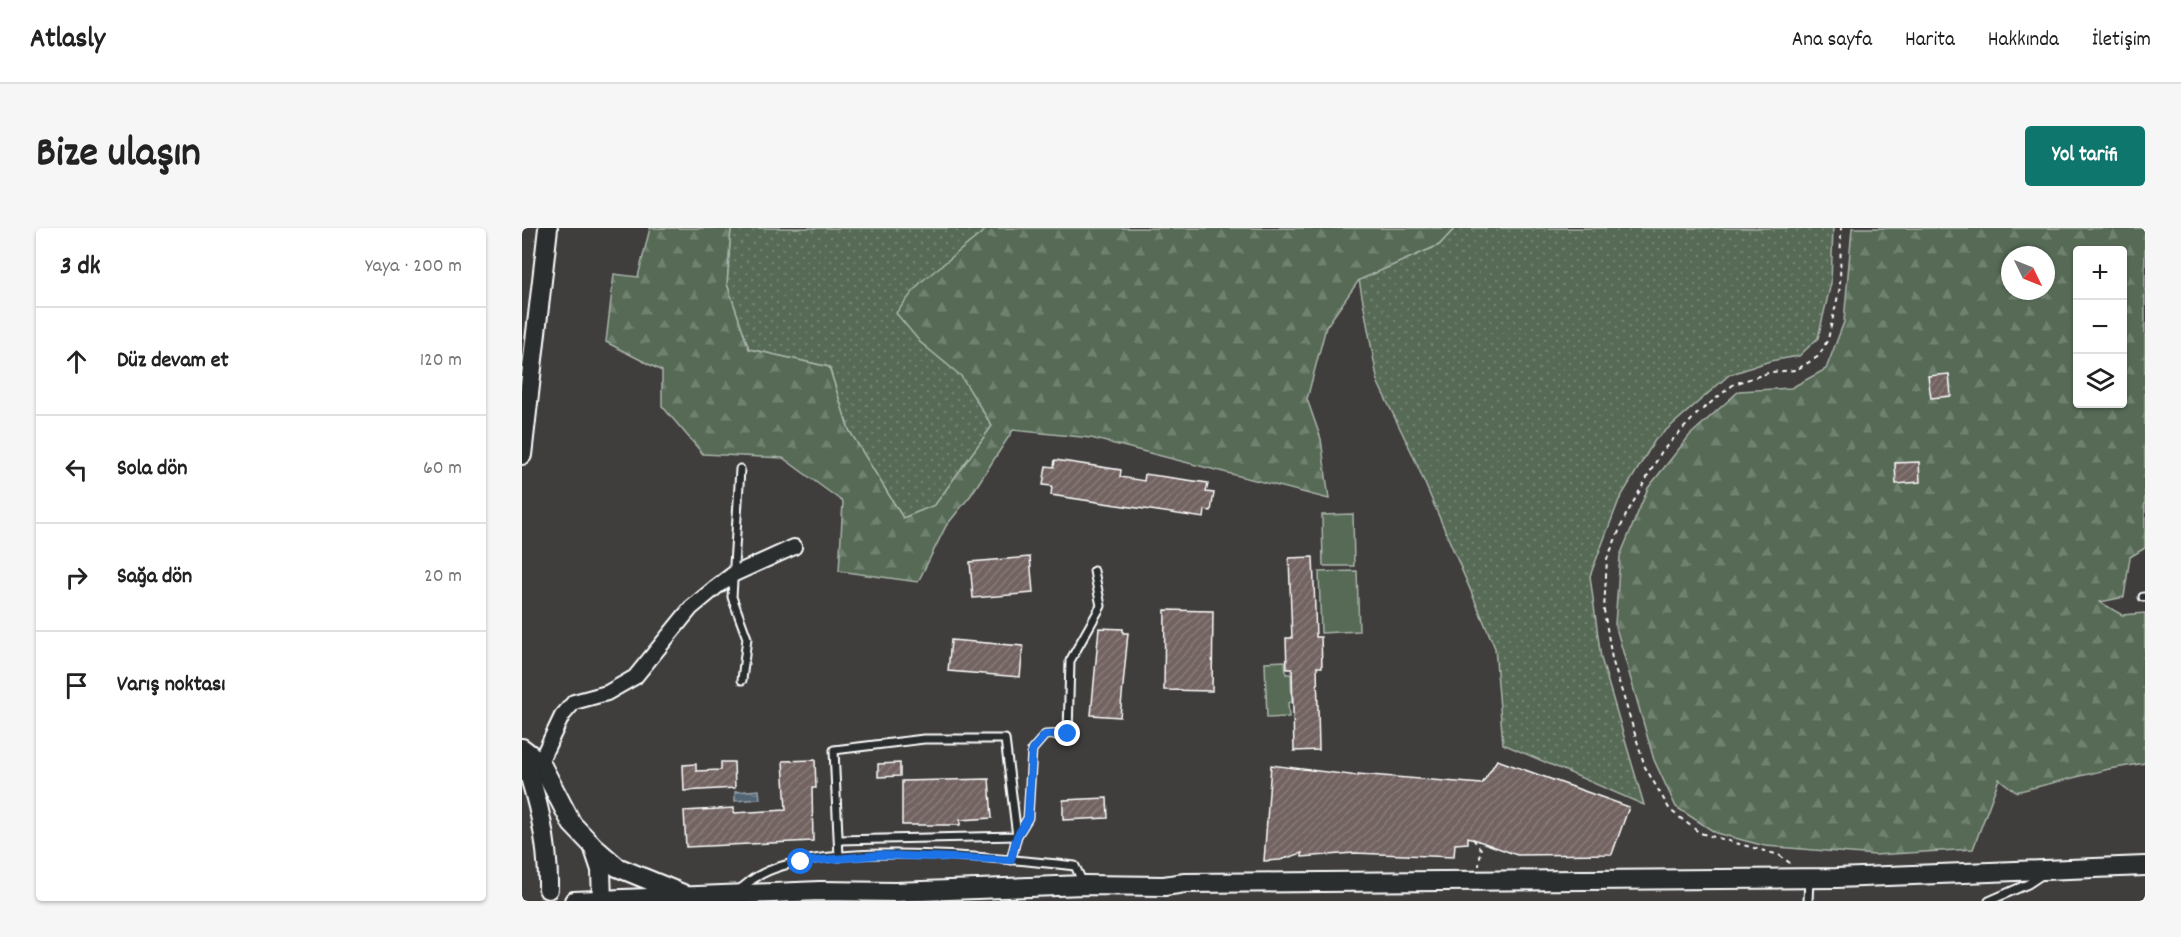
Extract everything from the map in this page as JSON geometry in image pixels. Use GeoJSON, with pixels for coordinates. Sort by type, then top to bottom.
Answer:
{"type":"FeatureCollection","features":[{"type":"Feature","properties":{"kind":"main road"},"geometry":{"type":"LineString","coordinates":[[522,455],[549,228]]}},
{"type":"Feature","properties":{"kind":"main road"},"geometry":{"type":"LineString","coordinates":[[522,748],[540,762],[572,824],[594,847],[617,867],[693,897]]}},
{"type":"Feature","properties":{"kind":"main road"},"geometry":{"type":"LineString","coordinates":[[522,753],[536,793],[549,861],[548,889]]}},
{"type":"Feature","properties":{"kind":"main road"},"geometry":{"type":"LineString","coordinates":[[594,847],[602,870],[603,901]]}},
{"type":"Feature","properties":{"kind":"main road"},"geometry":{"type":"LineString","coordinates":[[574,901],[693,897],[895,897],[1084,885],[1809,878],[2145,866]]}},
{"type":"Feature","properties":{"kind":"street"},"geometry":{"type":"LineString","coordinates":[[540,762],[562,716],[574,702],[607,693],[635,677],[691,608],[732,575],[794,547]]}},
{"type":"Feature","properties":{"kind":"lane"},"geometry":{"type":"LineString","coordinates":[[740,469],[732,597],[747,638],[742,680]]}},
{"type":"Feature","properties":{"kind":"lane"},"geometry":{"type":"LineString","coordinates":[[1011,860],[1017,836],[1028,818],[1032,750],[1045,735],[1068,734],[1070,661],[1101,606],[1094,571]]}},
{"type":"Feature","properties":{"kind":"lane"},"geometry":{"type":"LineString","coordinates":[[840,857],[834,750],[924,739],[1005,739],[1017,836]]}},
{"type":"Feature","properties":{"kind":"lane"},"geometry":{"type":"LineString","coordinates":[[839,840],[1017,836]]}},
{"type":"Feature","properties":{"kind":"lane"},"geometry":{"type":"LineString","coordinates":[[742,897],[759,875],[801,862],[880,855],[1011,860],[1075,866],[1084,885]]}},
{"type":"Feature","properties":{"kind":"lane"},"geometry":{"type":"LineString","coordinates":[[1989,901],[2028,884],[2049,870]]}},
{"type":"Feature","properties":{"kind":"lane"},"geometry":{"type":"LineString","coordinates":[[1808,901],[1809,878]]}},
{"type":"Feature","properties":{"kind":"path"},"geometry":{"type":"LineString","coordinates":[[1809,878],[1779,855],[1700,833],[1671,810],[1645,766],[1612,659],[1604,610],[1607,559],[1626,515],[1662,451],[1698,413],[1734,384],[1771,372],[1796,370],[1819,356],[1828,339],[1840,287],[1841,228]]}},
{"type":"Feature","properties":{"kind":"path"},"geometry":{"type":"LineString","coordinates":[[1473,839],[1481,849],[1478,881]]}},
{"type":"Feature","properties":{"kind":"green space"},"geometry":{"type":"Polygon","coordinates":[[[650,228],[731,228],[727,284],[749,349],[829,367],[849,430],[903,518],[935,505],[992,426],[961,376],[920,342],[896,313],[921,282],[988,228],[1455,228],[1439,245],[1359,280],[1326,327],[1307,399],[1321,439],[1329,499],[1091,438],[1013,430],[971,495],[946,526],[918,582],[839,571],[843,502],[783,458],[703,454],[662,406],[662,371],[606,342],[614,274],[638,277],[650,228]]]}},
{"type":"Feature","properties":{"kind":"green space"},"geometry":{"type":"Polygon","coordinates":[[[731,228],[988,228],[969,244],[920,342],[962,376],[992,426],[935,505],[903,518],[849,430],[829,367],[749,349],[727,284],[731,228]]]}},
{"type":"Feature","properties":{"kind":"green space"},"geometry":{"type":"Polygon","coordinates":[[[1455,228],[1833,228],[1831,283],[1818,338],[1799,356],[1770,361],[1729,375],[1655,440],[1619,500],[1590,576],[1601,658],[1644,805],[1503,744],[1495,648],[1412,453],[1378,383],[1359,280],[1439,245],[1455,228]]]}},
{"type":"Feature","properties":{"kind":"green space"},"geometry":{"type":"Polygon","coordinates":[[[1852,228],[2145,228],[2145,548],[2130,557],[2124,597],[2100,602],[2122,615],[2145,613],[2145,763],[2109,769],[2016,792],[1999,779],[1973,849],[1875,855],[1765,846],[1716,833],[1676,807],[1654,760],[1615,624],[1620,556],[1648,488],[1690,435],[1739,391],[1791,388],[1826,369],[1844,322],[1852,228]]]}},
{"type":"Feature","properties":{"kind":"green space"},"geometry":{"type":"Polygon","coordinates":[[[1353,514],[1354,566],[1323,566],[1322,515],[1353,514]]]}},
{"type":"Feature","properties":{"kind":"green space"},"geometry":{"type":"Polygon","coordinates":[[[1357,571],[1359,631],[1321,633],[1319,572],[1357,571]]]}},
{"type":"Feature","properties":{"kind":"green space"},"geometry":{"type":"Polygon","coordinates":[[[1285,661],[1286,674],[1291,674],[1292,702],[1288,703],[1289,717],[1267,718],[1265,662],[1285,661]]]}},
{"type":"Feature","properties":{"kind":"water"},"geometry":{"type":"Polygon","coordinates":[[[759,790],[760,799],[735,801],[735,792],[759,790]]]}},
{"type":"Feature","properties":{"kind":"building"},"geometry":{"type":"Polygon","coordinates":[[[1949,374],[1951,396],[1931,398],[1928,376],[1949,374]]]}},
{"type":"Feature","properties":{"kind":"building"},"geometry":{"type":"Polygon","coordinates":[[[1055,460],[1121,470],[1120,477],[1144,481],[1145,474],[1208,483],[1206,492],[1214,493],[1211,511],[1205,510],[1204,518],[1051,495],[1052,486],[1043,485],[1046,466],[1054,467],[1055,460]]]}},
{"type":"Feature","properties":{"kind":"building"},"geometry":{"type":"Polygon","coordinates":[[[1919,462],[1920,482],[1896,484],[1895,463],[1919,462]]]}},
{"type":"Feature","properties":{"kind":"building"},"geometry":{"type":"Polygon","coordinates":[[[1030,557],[1033,593],[973,598],[970,562],[1030,557]]]}},
{"type":"Feature","properties":{"kind":"building"},"geometry":{"type":"Polygon","coordinates":[[[1313,557],[1316,637],[1321,637],[1322,667],[1317,667],[1319,750],[1294,751],[1292,669],[1287,669],[1286,638],[1292,638],[1289,558],[1313,557]]]}},
{"type":"Feature","properties":{"kind":"building"},"geometry":{"type":"Polygon","coordinates":[[[1165,610],[1213,611],[1212,691],[1164,690],[1165,610]]]}},
{"type":"Feature","properties":{"kind":"building"},"geometry":{"type":"Polygon","coordinates":[[[1099,628],[1123,629],[1123,633],[1128,633],[1120,717],[1091,715],[1099,628]]]}},
{"type":"Feature","properties":{"kind":"building"},"geometry":{"type":"Polygon","coordinates":[[[951,640],[1023,646],[1020,677],[948,671],[951,640]]]}},
{"type":"Feature","properties":{"kind":"building"},"geometry":{"type":"Polygon","coordinates":[[[815,760],[816,788],[812,788],[813,841],[686,847],[684,811],[734,808],[734,813],[786,810],[783,761],[815,760]]]}},
{"type":"Feature","properties":{"kind":"building"},"geometry":{"type":"Polygon","coordinates":[[[1497,760],[1629,807],[1612,854],[1517,855],[1468,837],[1468,843],[1455,844],[1454,857],[1354,853],[1302,857],[1302,853],[1280,860],[1264,861],[1271,765],[1358,776],[1358,774],[1482,784],[1497,760]]]}},
{"type":"Feature","properties":{"kind":"building"},"geometry":{"type":"Polygon","coordinates":[[[721,762],[734,762],[735,788],[684,791],[683,765],[696,764],[696,771],[721,770],[721,762]]]}},
{"type":"Feature","properties":{"kind":"building"},"geometry":{"type":"Polygon","coordinates":[[[900,763],[900,776],[878,777],[878,764],[900,763]]]}},
{"type":"Feature","properties":{"kind":"building"},"geometry":{"type":"Polygon","coordinates":[[[989,779],[992,818],[960,820],[960,825],[902,825],[902,781],[989,779]]]}},
{"type":"Feature","properties":{"kind":"building"},"geometry":{"type":"Polygon","coordinates":[[[1107,798],[1108,818],[1063,820],[1063,800],[1107,798]]]}},
{"type":"Feature","properties":{"kind":"tunnel"},"geometry":{"type":"LineString","coordinates":[[548,889],[548,901]]}},
{"type":"Feature","properties":{"kind":"route"},"geometry":{"type":"LineString","coordinates":[[801,862],[880,855],[1011,860],[1017,836],[1028,818],[1032,750],[1045,735],[1068,734]]}}]}
